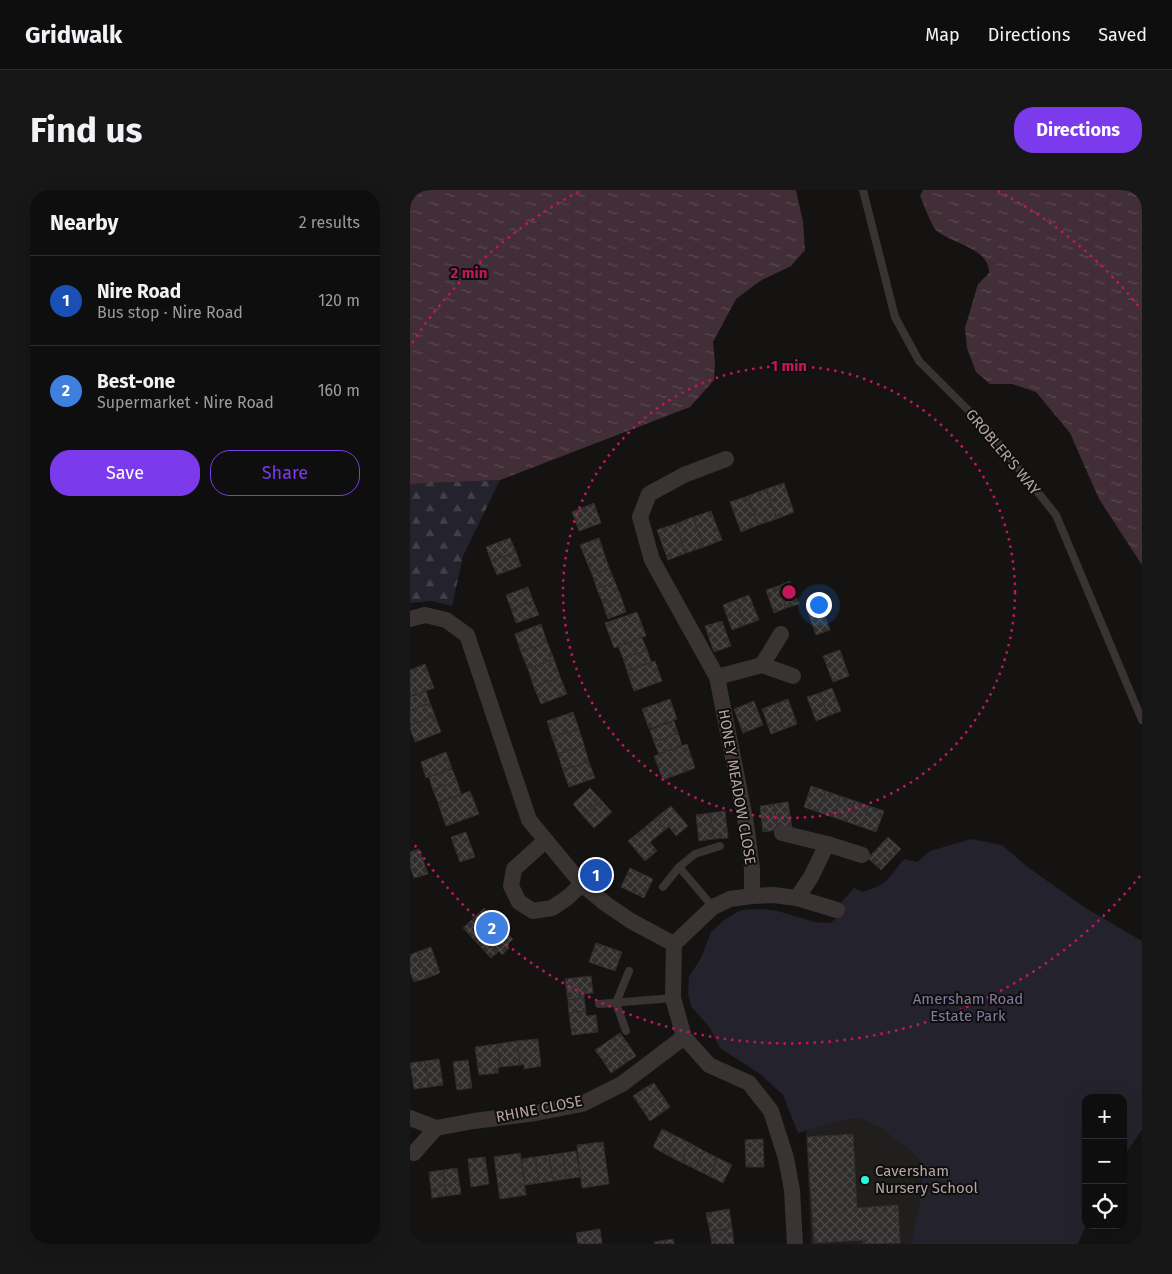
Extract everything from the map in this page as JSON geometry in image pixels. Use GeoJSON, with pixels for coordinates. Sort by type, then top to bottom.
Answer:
{"type":"FeatureCollection","features":[{"type":"Feature","properties":{"kind":"street","name":"HONEY MEADOW CLOSE"},"geometry":{"type":"LineString","coordinates":[[726,459],[684,475],[649,494],[640,518],[652,560],[717,678],[746,823],[752,869],[752,896]]}},
{"type":"Feature","properties":{"kind":"street"},"geometry":{"type":"LineString","coordinates":[[410,619],[425,615],[446,620],[467,635],[529,820],[545,840],[582,884],[606,904],[631,921],[674,944]]}},
{"type":"Feature","properties":{"kind":"street"},"geometry":{"type":"LineString","coordinates":[[762,665],[781,634]]}},
{"type":"Feature","properties":{"kind":"street"},"geometry":{"type":"LineString","coordinates":[[717,678],[762,665],[793,676]]}},
{"type":"Feature","properties":{"kind":"street"},"geometry":{"type":"LineString","coordinates":[[782,833],[862,855]]}},
{"type":"Feature","properties":{"kind":"street"},"geometry":{"type":"LineString","coordinates":[[545,840],[514,869],[511,886],[518,902],[533,911],[552,908],[567,898],[582,884]]}},
{"type":"Feature","properties":{"kind":"street"},"geometry":{"type":"LineString","coordinates":[[797,898],[811,877],[827,844]]}},
{"type":"Feature","properties":{"kind":"street"},"geometry":{"type":"LineString","coordinates":[[795,1244],[792,1190],[786,1158],[771,1111],[749,1083],[709,1066],[684,1038],[673,998],[674,944],[713,907],[730,899],[752,896],[797,898],[837,910]]}},
{"type":"Feature","properties":{"kind":"street","name":"RHINE CLOSE"},"geometry":{"type":"LineString","coordinates":[[436,1128],[582,1104],[622,1084],[684,1038]]}},
{"type":"Feature","properties":{"kind":"street"},"geometry":{"type":"LineString","coordinates":[[410,1118],[436,1128],[414,1153]]}},
{"type":"Feature","properties":{"kind":"lane","name":"GROBLER'S WAY"},"geometry":{"type":"LineString","coordinates":[[863,190],[895,317],[920,361],[988,430],[1056,516],[1142,720]]}},
{"type":"Feature","properties":{"kind":"lane"},"geometry":{"type":"LineString","coordinates":[[663,887],[680,867],[695,854],[720,846]]}},
{"type":"Feature","properties":{"kind":"lane"},"geometry":{"type":"LineString","coordinates":[[680,867],[713,907]]}},
{"type":"Feature","properties":{"kind":"lane"},"geometry":{"type":"LineString","coordinates":[[626,1030],[616,1003],[629,971]]}},
{"type":"Feature","properties":{"kind":"lane"},"geometry":{"type":"LineString","coordinates":[[599,1004],[673,998]]}},
{"type":"Feature","properties":{"kind":"shaded area","name":"Caversham Nursery School"},"geometry":{"type":"Polygon","coordinates":[[[859,1118],[882,1129],[923,1164],[921,1195],[911,1243],[811,1244],[806,1130],[859,1118]]]}},
{"type":"Feature","properties":{"kind":"green space"},"geometry":{"type":"Polygon","coordinates":[[[500,480],[463,556],[452,606],[431,601],[410,603],[410,484],[500,480]]]}},
{"type":"Feature","properties":{"kind":"green space","name":"Amersham Road Estate Park"},"geometry":{"type":"Polygon","coordinates":[[[971,839],[1002,845],[1029,868],[1084,907],[1142,941],[1142,1130],[1127,1151],[1127,1094],[1082,1094],[1082,1229],[1084,1229],[1078,1244],[902,1244],[911,1243],[921,1195],[923,1164],[882,1129],[859,1118],[798,1133],[783,1095],[760,1074],[720,1048],[710,1028],[691,1006],[688,993],[689,977],[701,958],[711,932],[724,920],[741,910],[760,909],[778,911],[814,922],[830,923],[838,917],[837,907],[854,888],[862,892],[877,887],[887,880],[904,859],[917,862],[930,851],[971,839]]]}},
{"type":"Feature","properties":{"kind":"water"},"geometry":{"type":"Polygon","coordinates":[[[410,190],[796,190],[803,222],[805,250],[791,266],[760,281],[736,299],[713,342],[714,380],[690,407],[500,480],[410,484],[410,190]]]}},
{"type":"Feature","properties":{"kind":"water"},"geometry":{"type":"Polygon","coordinates":[[[923,190],[1142,190],[1142,565],[1099,499],[1070,433],[1036,392],[1012,384],[990,384],[976,372],[967,348],[965,328],[978,284],[989,273],[988,265],[977,252],[944,236],[935,229],[920,196],[923,190]]]}},
{"type":"Feature","properties":{"kind":"building"},"geometry":{"type":"Polygon","coordinates":[[[784,483],[794,512],[777,519],[766,489],[784,483]]]}},
{"type":"Feature","properties":{"kind":"building"},"geometry":{"type":"Polygon","coordinates":[[[766,489],[777,519],[758,525],[748,496],[766,489]]]}},
{"type":"Feature","properties":{"kind":"building"},"geometry":{"type":"Polygon","coordinates":[[[748,496],[758,525],[741,532],[730,502],[748,496]]]}},
{"type":"Feature","properties":{"kind":"building"},"geometry":{"type":"Polygon","coordinates":[[[594,503],[601,523],[579,531],[572,512],[594,503]]]}},
{"type":"Feature","properties":{"kind":"building"},"geometry":{"type":"Polygon","coordinates":[[[711,511],[722,540],[704,547],[693,517],[711,511]]]}},
{"type":"Feature","properties":{"kind":"building"},"geometry":{"type":"Polygon","coordinates":[[[693,517],[704,547],[686,553],[675,524],[693,517]]]}},
{"type":"Feature","properties":{"kind":"building"},"geometry":{"type":"Polygon","coordinates":[[[675,524],[686,553],[668,560],[657,530],[675,524]]]}},
{"type":"Feature","properties":{"kind":"building"},"geometry":{"type":"Polygon","coordinates":[[[510,538],[516,552],[491,561],[486,547],[510,538]]]}},
{"type":"Feature","properties":{"kind":"building"},"geometry":{"type":"Polygon","coordinates":[[[599,538],[604,553],[586,560],[580,545],[599,538]]]}},
{"type":"Feature","properties":{"kind":"building"},"geometry":{"type":"Polygon","coordinates":[[[516,552],[521,566],[497,575],[491,561],[516,552]]]}},
{"type":"Feature","properties":{"kind":"building"},"geometry":{"type":"Polygon","coordinates":[[[604,553],[609,568],[592,574],[586,560],[604,553]]]}},
{"type":"Feature","properties":{"kind":"building"},"geometry":{"type":"Polygon","coordinates":[[[609,568],[615,582],[597,589],[592,574],[609,568]]]}},
{"type":"Feature","properties":{"kind":"building"},"geometry":{"type":"Polygon","coordinates":[[[790,581],[799,604],[786,608],[778,586],[790,581]]]}},
{"type":"Feature","properties":{"kind":"building"},"geometry":{"type":"Polygon","coordinates":[[[615,582],[621,597],[603,604],[597,589],[615,582]]]}},
{"type":"Feature","properties":{"kind":"building"},"geometry":{"type":"Polygon","coordinates":[[[778,586],[786,608],[774,613],[766,590],[778,586]]]}},
{"type":"Feature","properties":{"kind":"building"},"geometry":{"type":"Polygon","coordinates":[[[528,587],[533,601],[511,609],[506,595],[528,587]]]}},
{"type":"Feature","properties":{"kind":"building"},"geometry":{"type":"Polygon","coordinates":[[[749,595],[759,620],[745,625],[736,600],[749,595]]]}},
{"type":"Feature","properties":{"kind":"building"},"geometry":{"type":"Polygon","coordinates":[[[621,597],[626,612],[608,619],[603,604],[621,597]]]}},
{"type":"Feature","properties":{"kind":"building"},"geometry":{"type":"Polygon","coordinates":[[[736,600],[745,625],[732,630],[723,605],[736,600]]]}},
{"type":"Feature","properties":{"kind":"building"},"geometry":{"type":"Polygon","coordinates":[[[533,601],[539,615],[516,623],[511,609],[533,601]]]}},
{"type":"Feature","properties":{"kind":"building"},"geometry":{"type":"Polygon","coordinates":[[[819,601],[830,630],[816,635],[806,607],[819,601]]]}},
{"type":"Feature","properties":{"kind":"building"},"geometry":{"type":"Polygon","coordinates":[[[637,612],[646,636],[614,648],[605,623],[637,612]]]}},
{"type":"Feature","properties":{"kind":"building"},"geometry":{"type":"Polygon","coordinates":[[[722,621],[731,646],[714,652],[705,626],[722,621]]]}},
{"type":"Feature","properties":{"kind":"building"},"geometry":{"type":"Polygon","coordinates":[[[541,624],[547,642],[521,652],[515,634],[541,624]]]}},
{"type":"Feature","properties":{"kind":"building"},"geometry":{"type":"Polygon","coordinates":[[[642,638],[647,650],[623,658],[618,646],[642,638]]]}},
{"type":"Feature","properties":{"kind":"building"},"geometry":{"type":"Polygon","coordinates":[[[547,642],[554,659],[528,669],[521,652],[547,642]]]}},
{"type":"Feature","properties":{"kind":"building"},"geometry":{"type":"Polygon","coordinates":[[[647,650],[651,662],[627,670],[623,658],[647,650]]]}},
{"type":"Feature","properties":{"kind":"building"},"geometry":{"type":"Polygon","coordinates":[[[840,650],[849,676],[833,682],[823,656],[840,650]]]}},
{"type":"Feature","properties":{"kind":"building"},"geometry":{"type":"Polygon","coordinates":[[[554,659],[560,677],[534,687],[528,669],[554,659]]]}},
{"type":"Feature","properties":{"kind":"building"},"geometry":{"type":"Polygon","coordinates":[[[655,661],[662,681],[634,691],[627,671],[655,661]]]}},
{"type":"Feature","properties":{"kind":"building"},"geometry":{"type":"Polygon","coordinates":[[[425,664],[434,688],[410,696],[410,670],[425,664]]]}},
{"type":"Feature","properties":{"kind":"building"},"geometry":{"type":"Polygon","coordinates":[[[560,677],[567,694],[541,704],[534,687],[560,677]]]}},
{"type":"Feature","properties":{"kind":"building"},"geometry":{"type":"Polygon","coordinates":[[[832,688],[841,711],[828,716],[820,693],[832,688]]]}},
{"type":"Feature","properties":{"kind":"building"},"geometry":{"type":"Polygon","coordinates":[[[426,691],[430,703],[410,711],[410,697],[426,691]]]}},
{"type":"Feature","properties":{"kind":"building"},"geometry":{"type":"Polygon","coordinates":[[[820,693],[828,716],[816,721],[807,697],[820,693]]]}},
{"type":"Feature","properties":{"kind":"building"},"geometry":{"type":"Polygon","coordinates":[[[670,699],[677,719],[649,729],[642,709],[670,699]]]}},
{"type":"Feature","properties":{"kind":"building"},"geometry":{"type":"Polygon","coordinates":[[[788,699],[797,724],[784,729],[775,704],[788,699]]]}},
{"type":"Feature","properties":{"kind":"building"},"geometry":{"type":"Polygon","coordinates":[[[754,701],[763,725],[743,733],[734,709],[754,701]]]}},
{"type":"Feature","properties":{"kind":"building"},"geometry":{"type":"Polygon","coordinates":[[[430,703],[435,716],[411,725],[410,711],[430,703]]]}},
{"type":"Feature","properties":{"kind":"building"},"geometry":{"type":"Polygon","coordinates":[[[775,704],[784,729],[771,734],[762,709],[775,704]]]}},
{"type":"Feature","properties":{"kind":"building"},"geometry":{"type":"Polygon","coordinates":[[[573,712],[579,729],[552,737],[547,721],[573,712]]]}},
{"type":"Feature","properties":{"kind":"building"},"geometry":{"type":"Polygon","coordinates":[[[435,716],[441,732],[415,742],[410,725],[435,716]]]}},
{"type":"Feature","properties":{"kind":"building"},"geometry":{"type":"Polygon","coordinates":[[[674,721],[678,733],[654,742],[650,730],[674,721]]]}},
{"type":"Feature","properties":{"kind":"building"},"geometry":{"type":"Polygon","coordinates":[[[579,729],[584,745],[558,754],[552,737],[579,729]]]}},
{"type":"Feature","properties":{"kind":"building"},"geometry":{"type":"Polygon","coordinates":[[[678,733],[682,745],[659,754],[654,742],[678,733]]]}},
{"type":"Feature","properties":{"kind":"building"},"geometry":{"type":"Polygon","coordinates":[[[687,744],[695,768],[663,780],[654,756],[687,744]]]}},
{"type":"Feature","properties":{"kind":"building"},"geometry":{"type":"Polygon","coordinates":[[[584,745],[589,762],[563,770],[558,754],[584,745]]]}},
{"type":"Feature","properties":{"kind":"building"},"geometry":{"type":"Polygon","coordinates":[[[446,752],[452,768],[426,778],[421,762],[446,752]]]}},
{"type":"Feature","properties":{"kind":"building"},"geometry":{"type":"Polygon","coordinates":[[[589,762],[595,778],[569,787],[563,770],[589,762]]]}},
{"type":"Feature","properties":{"kind":"building"},"geometry":{"type":"Polygon","coordinates":[[[452,769],[457,781],[433,790],[429,777],[452,769]]]}},
{"type":"Feature","properties":{"kind":"building"},"geometry":{"type":"Polygon","coordinates":[[[457,781],[461,794],[438,802],[433,790],[457,781]]]}},
{"type":"Feature","properties":{"kind":"building"},"geometry":{"type":"Polygon","coordinates":[[[811,786],[826,791],[818,812],[804,807],[811,786]]]}},
{"type":"Feature","properties":{"kind":"building"},"geometry":{"type":"Polygon","coordinates":[[[590,788],[601,800],[583,816],[573,804],[590,788]]]}},
{"type":"Feature","properties":{"kind":"building"},"geometry":{"type":"Polygon","coordinates":[[[470,791],[479,814],[446,826],[438,803],[470,791]]]}},
{"type":"Feature","properties":{"kind":"building"},"geometry":{"type":"Polygon","coordinates":[[[826,791],[840,796],[833,817],[818,812],[826,791]]]}},
{"type":"Feature","properties":{"kind":"building"},"geometry":{"type":"Polygon","coordinates":[[[840,796],[855,801],[847,822],[833,817],[840,796]]]}},
{"type":"Feature","properties":{"kind":"building"},"geometry":{"type":"Polygon","coordinates":[[[601,800],[612,812],[594,828],[583,816],[601,800]]]}},
{"type":"Feature","properties":{"kind":"building"},"geometry":{"type":"Polygon","coordinates":[[[855,801],[869,806],[862,827],[847,822],[855,801]]]}},
{"type":"Feature","properties":{"kind":"building"},"geometry":{"type":"Polygon","coordinates":[[[788,802],[792,828],[777,830],[774,804],[788,802]]]}},
{"type":"Feature","properties":{"kind":"building"},"geometry":{"type":"Polygon","coordinates":[[[774,804],[777,830],[763,832],[760,806],[774,804]]]}},
{"type":"Feature","properties":{"kind":"building"},"geometry":{"type":"Polygon","coordinates":[[[671,806],[688,826],[676,836],[669,827],[666,829],[657,817],[671,806]]]}},
{"type":"Feature","properties":{"kind":"building"},"geometry":{"type":"Polygon","coordinates":[[[869,806],[884,811],[876,832],[862,827],[869,806]]]}},
{"type":"Feature","properties":{"kind":"building"},"geometry":{"type":"Polygon","coordinates":[[[725,811],[728,838],[714,839],[710,813],[725,811]]]}},
{"type":"Feature","properties":{"kind":"building"},"geometry":{"type":"Polygon","coordinates":[[[710,813],[714,839],[699,841],[696,815],[710,813]]]}},
{"type":"Feature","properties":{"kind":"building"},"geometry":{"type":"Polygon","coordinates":[[[657,817],[666,829],[654,839],[644,828],[657,817]]]}},
{"type":"Feature","properties":{"kind":"building"},"geometry":{"type":"Polygon","coordinates":[[[644,828],[654,839],[650,842],[657,851],[645,861],[628,841],[644,828]]]}},
{"type":"Feature","properties":{"kind":"building"},"geometry":{"type":"Polygon","coordinates":[[[466,832],[475,857],[460,862],[451,837],[466,832]]]}},
{"type":"Feature","properties":{"kind":"building"},"geometry":{"type":"Polygon","coordinates":[[[888,837],[901,849],[881,870],[868,858],[888,837]]]}},
{"type":"Feature","properties":{"kind":"building"},"geometry":{"type":"Polygon","coordinates":[[[419,849],[428,874],[414,878],[410,866],[410,852],[419,849]]]}},
{"type":"Feature","properties":{"kind":"building"},"geometry":{"type":"Polygon","coordinates":[[[630,868],[653,879],[644,898],[621,887],[630,868]]]}},
{"type":"Feature","properties":{"kind":"building"},"geometry":{"type":"Polygon","coordinates":[[[484,908],[513,939],[507,945],[509,948],[502,955],[499,951],[491,958],[463,928],[484,908]]]}},
{"type":"Feature","properties":{"kind":"building"},"geometry":{"type":"Polygon","coordinates":[[[596,943],[622,952],[615,971],[589,962],[596,943]]]}},
{"type":"Feature","properties":{"kind":"building"},"geometry":{"type":"Polygon","coordinates":[[[431,947],[440,973],[427,978],[417,952],[431,947]]]}},
{"type":"Feature","properties":{"kind":"building"},"geometry":{"type":"Polygon","coordinates":[[[417,952],[427,978],[414,982],[410,972],[410,955],[417,952]]]}},
{"type":"Feature","properties":{"kind":"building"},"geometry":{"type":"Polygon","coordinates":[[[591,976],[593,993],[584,994],[584,998],[568,1000],[565,979],[591,976]]]}},
{"type":"Feature","properties":{"kind":"building"},"geometry":{"type":"Polygon","coordinates":[[[584,998],[586,1011],[569,1013],[568,1000],[584,998]]]}},
{"type":"Feature","properties":{"kind":"building"},"geometry":{"type":"Polygon","coordinates":[[[586,1011],[586,1016],[596,1015],[598,1032],[572,1035],[569,1013],[586,1011]]]}},
{"type":"Feature","properties":{"kind":"building"},"geometry":{"type":"Polygon","coordinates":[[[620,1033],[628,1044],[603,1061],[595,1050],[620,1033]]]}},
{"type":"Feature","properties":{"kind":"building"},"geometry":{"type":"Polygon","coordinates":[[[538,1039],[541,1066],[524,1069],[524,1064],[520,1065],[517,1041],[538,1039]]]}},
{"type":"Feature","properties":{"kind":"building"},"geometry":{"type":"Polygon","coordinates":[[[517,1041],[520,1065],[500,1067],[497,1044],[517,1041]]]}},
{"type":"Feature","properties":{"kind":"building"},"geometry":{"type":"Polygon","coordinates":[[[497,1044],[500,1067],[498,1068],[498,1073],[479,1075],[475,1047],[497,1044]]]}},
{"type":"Feature","properties":{"kind":"building"},"geometry":{"type":"Polygon","coordinates":[[[628,1044],[636,1056],[611,1073],[603,1061],[628,1044]]]}},
{"type":"Feature","properties":{"kind":"building"},"geometry":{"type":"Polygon","coordinates":[[[439,1059],[443,1085],[429,1087],[425,1061],[439,1059]]]}},
{"type":"Feature","properties":{"kind":"building"},"geometry":{"type":"Polygon","coordinates":[[[468,1060],[472,1088],[457,1090],[453,1062],[468,1060]]]}},
{"type":"Feature","properties":{"kind":"building"},"geometry":{"type":"Polygon","coordinates":[[[425,1061],[429,1087],[414,1089],[410,1063],[425,1061]]]}},
{"type":"Feature","properties":{"kind":"building"},"geometry":{"type":"Polygon","coordinates":[[[654,1083],[670,1107],[660,1114],[643,1089],[654,1083]]]}},
{"type":"Feature","properties":{"kind":"building"},"geometry":{"type":"Polygon","coordinates":[[[643,1089],[660,1114],[650,1121],[633,1096],[643,1089]]]}},
{"type":"Feature","properties":{"kind":"building"},"geometry":{"type":"Polygon","coordinates":[[[662,1129],[676,1136],[667,1155],[653,1147],[662,1129]]]}},
{"type":"Feature","properties":{"kind":"building"},"geometry":{"type":"Polygon","coordinates":[[[853,1134],[857,1208],[898,1205],[900,1243],[863,1244],[863,1240],[814,1243],[807,1137],[853,1134]]]}},
{"type":"Feature","properties":{"kind":"building"},"geometry":{"type":"Polygon","coordinates":[[[676,1136],[690,1143],[681,1162],[667,1155],[676,1136]]]}},
{"type":"Feature","properties":{"kind":"building"},"geometry":{"type":"Polygon","coordinates":[[[763,1139],[764,1167],[746,1167],[745,1140],[763,1139]]]}},
{"type":"Feature","properties":{"kind":"building"},"geometry":{"type":"Polygon","coordinates":[[[603,1142],[609,1184],[582,1188],[577,1145],[603,1142]]]}},
{"type":"Feature","properties":{"kind":"building"},"geometry":{"type":"Polygon","coordinates":[[[690,1143],[704,1151],[695,1169],[681,1162],[690,1143]]]}},
{"type":"Feature","properties":{"kind":"building"},"geometry":{"type":"Polygon","coordinates":[[[576,1151],[580,1177],[566,1179],[563,1153],[576,1151]]]}},
{"type":"Feature","properties":{"kind":"building"},"geometry":{"type":"Polygon","coordinates":[[[704,1151],[718,1158],[709,1176],[695,1169],[704,1151]]]}},
{"type":"Feature","properties":{"kind":"building"},"geometry":{"type":"Polygon","coordinates":[[[520,1153],[526,1195],[500,1199],[494,1157],[520,1153]]]}},
{"type":"Feature","properties":{"kind":"building"},"geometry":{"type":"Polygon","coordinates":[[[563,1153],[566,1179],[553,1181],[549,1155],[563,1153]]]}},
{"type":"Feature","properties":{"kind":"building"},"geometry":{"type":"Polygon","coordinates":[[[549,1155],[553,1181],[539,1183],[535,1157],[549,1155]]]}},
{"type":"Feature","properties":{"kind":"building"},"geometry":{"type":"Polygon","coordinates":[[[485,1157],[489,1184],[471,1187],[468,1159],[485,1157]]]}},
{"type":"Feature","properties":{"kind":"building"},"geometry":{"type":"Polygon","coordinates":[[[535,1157],[539,1183],[525,1185],[522,1159],[535,1157]]]}},
{"type":"Feature","properties":{"kind":"building"},"geometry":{"type":"Polygon","coordinates":[[[718,1158],[732,1165],[723,1183],[709,1176],[718,1158]]]}},
{"type":"Feature","properties":{"kind":"building"},"geometry":{"type":"Polygon","coordinates":[[[457,1168],[461,1194],[446,1196],[443,1170],[457,1168]]]}},
{"type":"Feature","properties":{"kind":"building"},"geometry":{"type":"Polygon","coordinates":[[[443,1170],[446,1196],[432,1198],[429,1172],[443,1170]]]}},
{"type":"Feature","properties":{"kind":"building"},"geometry":{"type":"Polygon","coordinates":[[[729,1209],[732,1228],[710,1232],[706,1213],[729,1209]]]}},
{"type":"Feature","properties":{"kind":"building"},"geometry":{"type":"Polygon","coordinates":[[[732,1228],[734,1244],[712,1244],[710,1232],[732,1228]]]}},
{"type":"Feature","properties":{"kind":"building"},"geometry":{"type":"Polygon","coordinates":[[[600,1229],[602,1244],[578,1244],[576,1233],[600,1229]]]}},
{"type":"Feature","properties":{"kind":"building"},"geometry":{"type":"Polygon","coordinates":[[[673,1239],[674,1244],[655,1244],[654,1242],[673,1239]]]}},
{"type":"Feature","properties":{"kind":"place","name":"Nire Road"},"geometry":{"type":"Point","coordinates":[596,875]}},
{"type":"Feature","properties":{"kind":"place","name":"Best-one"},"geometry":{"type":"Point","coordinates":[492,928]}},
{"type":"Feature","properties":{"kind":"place","name":"Caversham Nursery School"},"geometry":{"type":"Point","coordinates":[865,1180]}}]}
